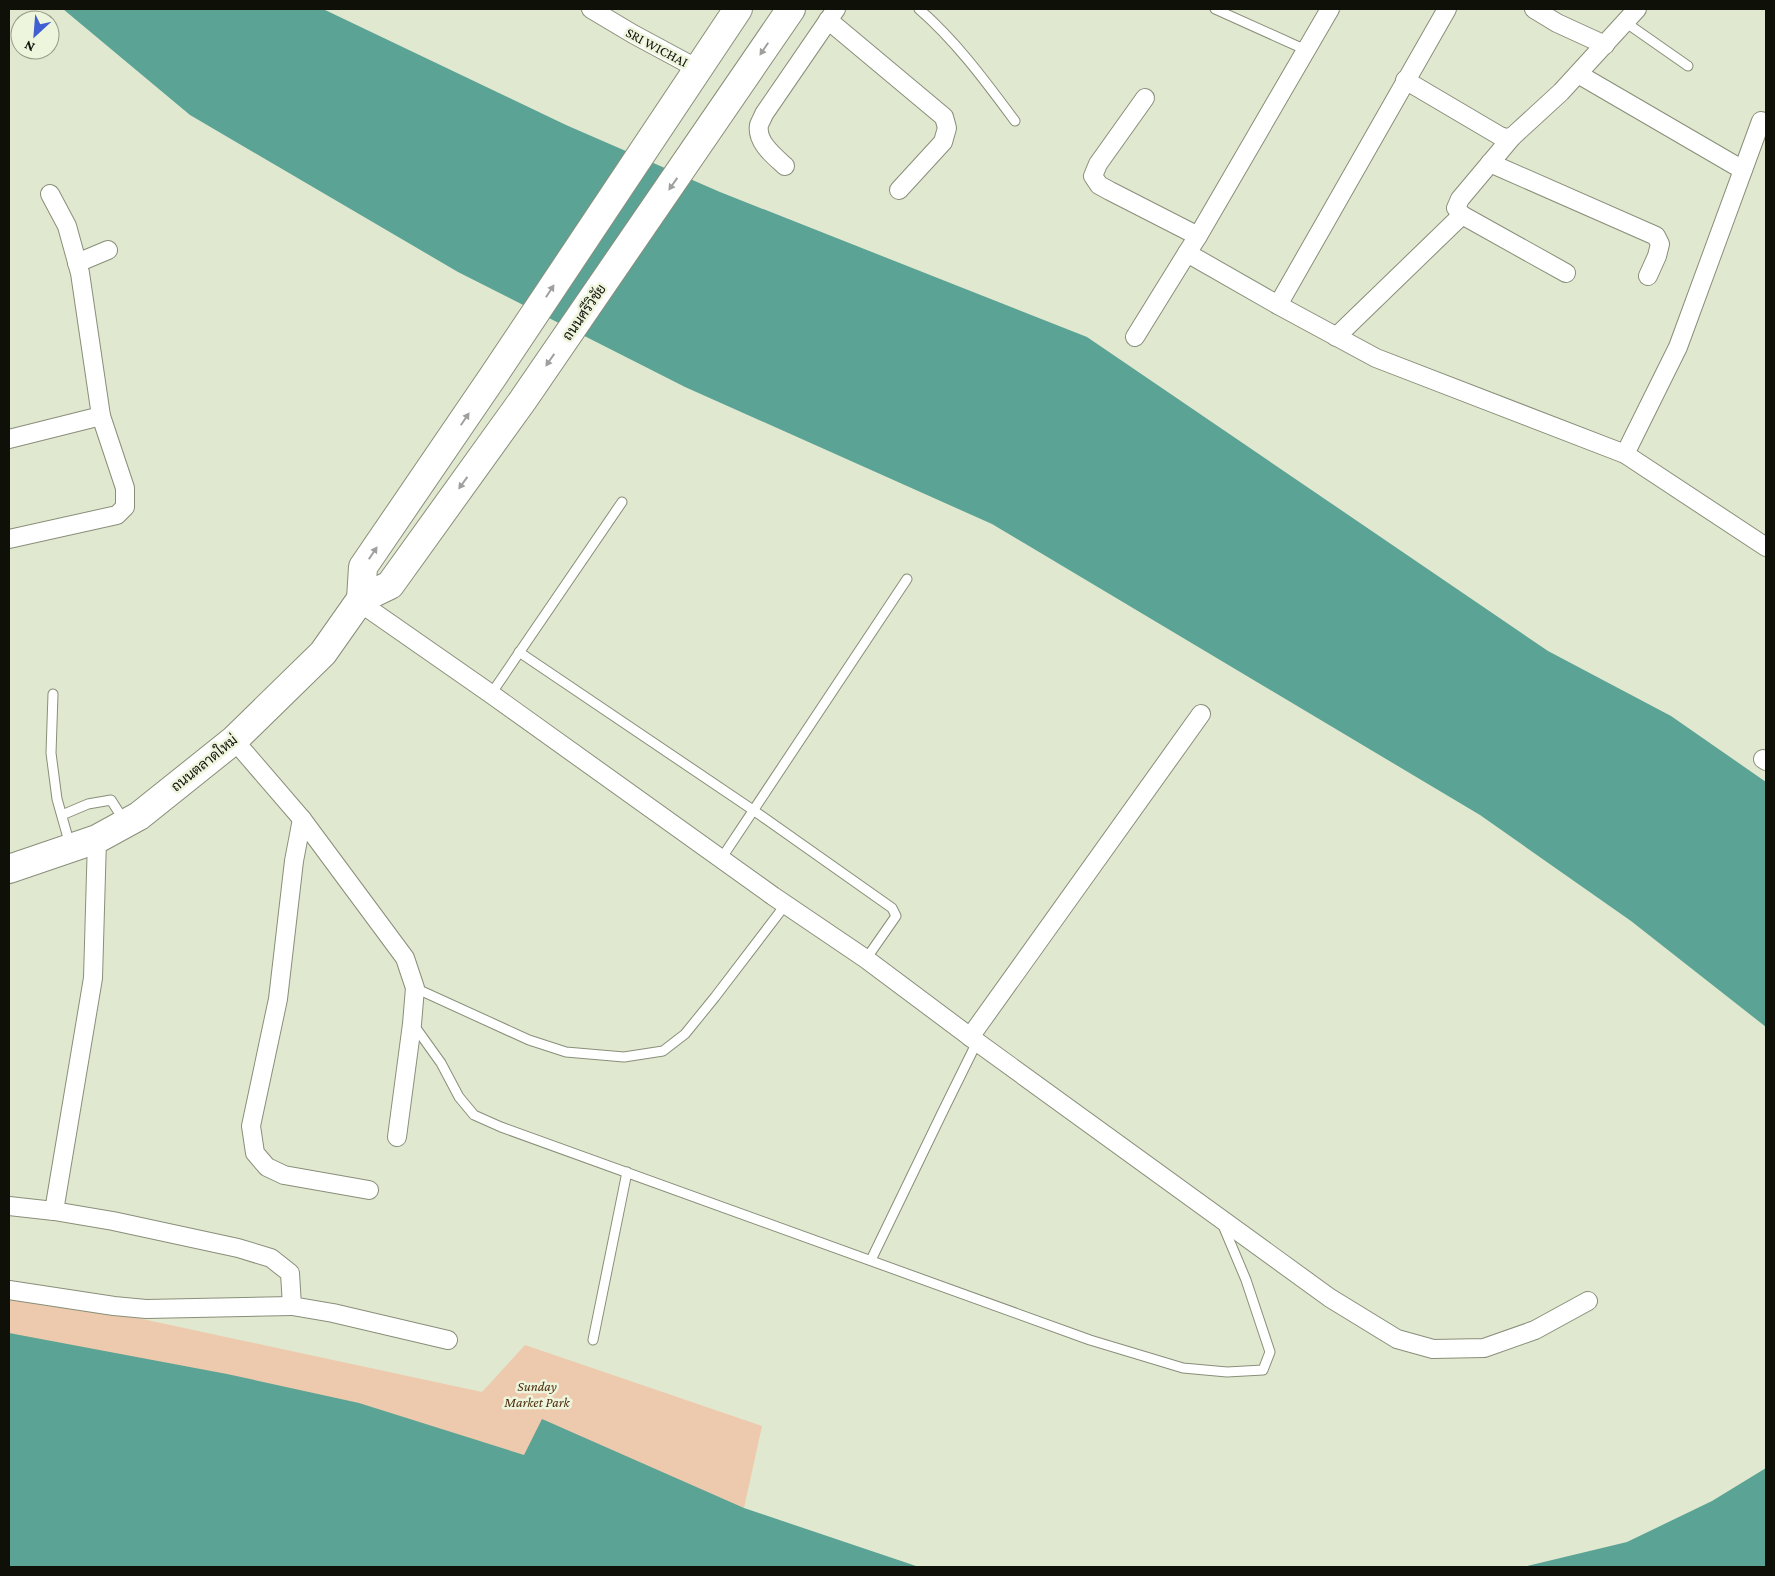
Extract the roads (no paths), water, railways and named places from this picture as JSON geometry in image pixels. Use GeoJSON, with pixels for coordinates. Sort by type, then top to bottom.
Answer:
{"type":"FeatureCollection","features":[{"type":"Feature","properties":{"kind":"main road"},"geometry":{"type":"LineString","coordinates":[[360,600],[363,567],[494,375],[738,9]]}},
{"type":"Feature","properties":{"kind":"main road","name":"ถนนศรีวิชัย"},"geometry":{"type":"LineString","coordinates":[[360,600],[390,585],[523,400],[792,9]]}},
{"type":"Feature","properties":{"kind":"main road","name":"ถนนตลาดใหม่"},"geometry":{"type":"LineString","coordinates":[[9,869],[97,839],[139,816],[234,740],[323,652],[360,600]]}},
{"type":"Feature","properties":{"kind":"street","name":"SRI WICHAI"},"geometry":{"type":"LineString","coordinates":[[591,9],[632,34],[698,69]]}},
{"type":"Feature","properties":{"kind":"street"},"geometry":{"type":"LineString","coordinates":[[1135,337],[1198,236],[1330,9]]}},
{"type":"Feature","properties":{"kind":"street"},"geometry":{"type":"LineString","coordinates":[[1278,305],[1447,9]]}},
{"type":"Feature","properties":{"kind":"street"},"geometry":{"type":"LineString","coordinates":[[1534,9],[1557,23],[1605,45]]}},
{"type":"Feature","properties":{"kind":"street"},"geometry":{"type":"LineString","coordinates":[[1566,273],[1462,215],[1456,208],[1460,199],[1512,137],[1561,92],[1637,9]]}},
{"type":"Feature","properties":{"kind":"street"},"geometry":{"type":"LineString","coordinates":[[785,166],[768,152],[761,138],[759,126],[764,114],[832,15],[944,117],[947,128],[943,142],[899,190]]}},
{"type":"Feature","properties":{"kind":"street"},"geometry":{"type":"LineString","coordinates":[[1578,74],[1743,170]]}},
{"type":"Feature","properties":{"kind":"street"},"geometry":{"type":"LineString","coordinates":[[1405,80],[1500,136],[1512,137]]}},
{"type":"Feature","properties":{"kind":"street"},"geometry":{"type":"LineString","coordinates":[[1145,98],[1098,164],[1093,176],[1099,185],[1198,236]]}},
{"type":"Feature","properties":{"kind":"street"},"geometry":{"type":"LineString","coordinates":[[1624,454],[1678,347],[1761,121]]}},
{"type":"Feature","properties":{"kind":"street"},"geometry":{"type":"LineString","coordinates":[[1490,163],[1656,236],[1660,244],[1648,276]]}},
{"type":"Feature","properties":{"kind":"street"},"geometry":{"type":"LineString","coordinates":[[9,539],[117,516],[125,507],[126,488],[101,416],[77,263],[67,226],[50,194]]}},
{"type":"Feature","properties":{"kind":"street"},"geometry":{"type":"LineString","coordinates":[[1336,337],[1462,215]]}},
{"type":"Feature","properties":{"kind":"street"},"geometry":{"type":"LineString","coordinates":[[77,263],[108,250]]}},
{"type":"Feature","properties":{"kind":"street"},"geometry":{"type":"LineString","coordinates":[[1187,253],[1376,358],[1624,454],[1766,548]]}},
{"type":"Feature","properties":{"kind":"street"},"geometry":{"type":"LineString","coordinates":[[9,439],[101,416]]}},
{"type":"Feature","properties":{"kind":"street"},"geometry":{"type":"LineString","coordinates":[[360,600],[721,858],[866,959],[1330,1298],[1397,1339],[1433,1349],[1484,1348],[1536,1330],[1588,1302]]}},
{"type":"Feature","properties":{"kind":"street"},"geometry":{"type":"LineString","coordinates":[[973,1039],[1201,714]]}},
{"type":"Feature","properties":{"kind":"street"},"geometry":{"type":"LineString","coordinates":[[234,740],[302,819],[405,958],[415,988],[397,1137]]}},
{"type":"Feature","properties":{"kind":"street"},"geometry":{"type":"LineString","coordinates":[[302,819],[294,861],[278,999],[251,1126],[255,1153],[266,1167],[284,1175],[369,1190]]}},
{"type":"Feature","properties":{"kind":"street"},"geometry":{"type":"LineString","coordinates":[[54,1211],[93,978],[97,839]]}},
{"type":"Feature","properties":{"kind":"street"},"geometry":{"type":"LineString","coordinates":[[9,1206],[113,1221],[238,1248],[271,1258],[290,1273],[292,1306]]}},
{"type":"Feature","properties":{"kind":"street"},"geometry":{"type":"LineString","coordinates":[[9,1290],[146,1309],[292,1306],[333,1313],[448,1340]]}},
{"type":"Feature","properties":{"kind":"lane"},"geometry":{"type":"LineString","coordinates":[[919,9],[933,21],[987,83],[1015,122]]}},
{"type":"Feature","properties":{"kind":"lane"},"geometry":{"type":"LineString","coordinates":[[1215,9],[1306,50]]}},
{"type":"Feature","properties":{"kind":"lane"},"geometry":{"type":"LineString","coordinates":[[1625,22],[1688,66]]}},
{"type":"Feature","properties":{"kind":"lane"},"geometry":{"type":"LineString","coordinates":[[491,694],[622,502]]}},
{"type":"Feature","properties":{"kind":"lane"},"geometry":{"type":"LineString","coordinates":[[721,858],[907,579]]}},
{"type":"Feature","properties":{"kind":"lane"},"geometry":{"type":"LineString","coordinates":[[520,652],[753,810],[892,908],[896,916],[866,959]]}},
{"type":"Feature","properties":{"kind":"lane"},"geometry":{"type":"LineString","coordinates":[[53,694],[51,753],[57,799],[71,848]]}},
{"type":"Feature","properties":{"kind":"lane"},"geometry":{"type":"LineString","coordinates":[[62,815],[88,804],[111,800],[126,823]]}},
{"type":"Feature","properties":{"kind":"lane"},"geometry":{"type":"LineString","coordinates":[[415,988],[530,1040],[566,1052],[624,1057],[663,1051],[685,1034],[786,904]]}},
{"type":"Feature","properties":{"kind":"lane"},"geometry":{"type":"LineString","coordinates":[[412,1024],[441,1063],[459,1097],[474,1115],[501,1127],[1090,1340],[1183,1368],[1227,1372],[1263,1370],[1270,1352],[1246,1280],[1220,1219]]}},
{"type":"Feature","properties":{"kind":"lane"},"geometry":{"type":"LineString","coordinates":[[871,1260],[943,1110],[973,1039]]}},
{"type":"Feature","properties":{"kind":"lane"},"geometry":{"type":"LineString","coordinates":[[593,1340],[627,1172]]}},
{"type":"Feature","properties":{"kind":"water"},"geometry":{"type":"Polygon","coordinates":[[[63,9],[323,9],[566,125],[720,192],[1087,337],[1548,651],[1671,716],[1766,782],[1766,1027],[1631,921],[1480,815],[992,524],[685,387],[458,272],[190,115],[63,9]]]}},
{"type":"Feature","properties":{"kind":"water"},"geometry":{"type":"Polygon","coordinates":[[[9,1333],[227,1374],[359,1403],[524,1455],[542,1419],[744,1508],[919,1567],[9,1567],[9,1333]]]}},
{"type":"Feature","properties":{"kind":"water"},"geometry":{"type":"Polygon","coordinates":[[[1766,1468],[1766,1567],[1523,1567],[1627,1542],[1712,1501],[1766,1468]]]}},
{"type":"Feature","properties":{"kind":"park label","name":"Sunday Market Park"},"geometry":{"type":"Point","coordinates":[537,1394]}}]}
